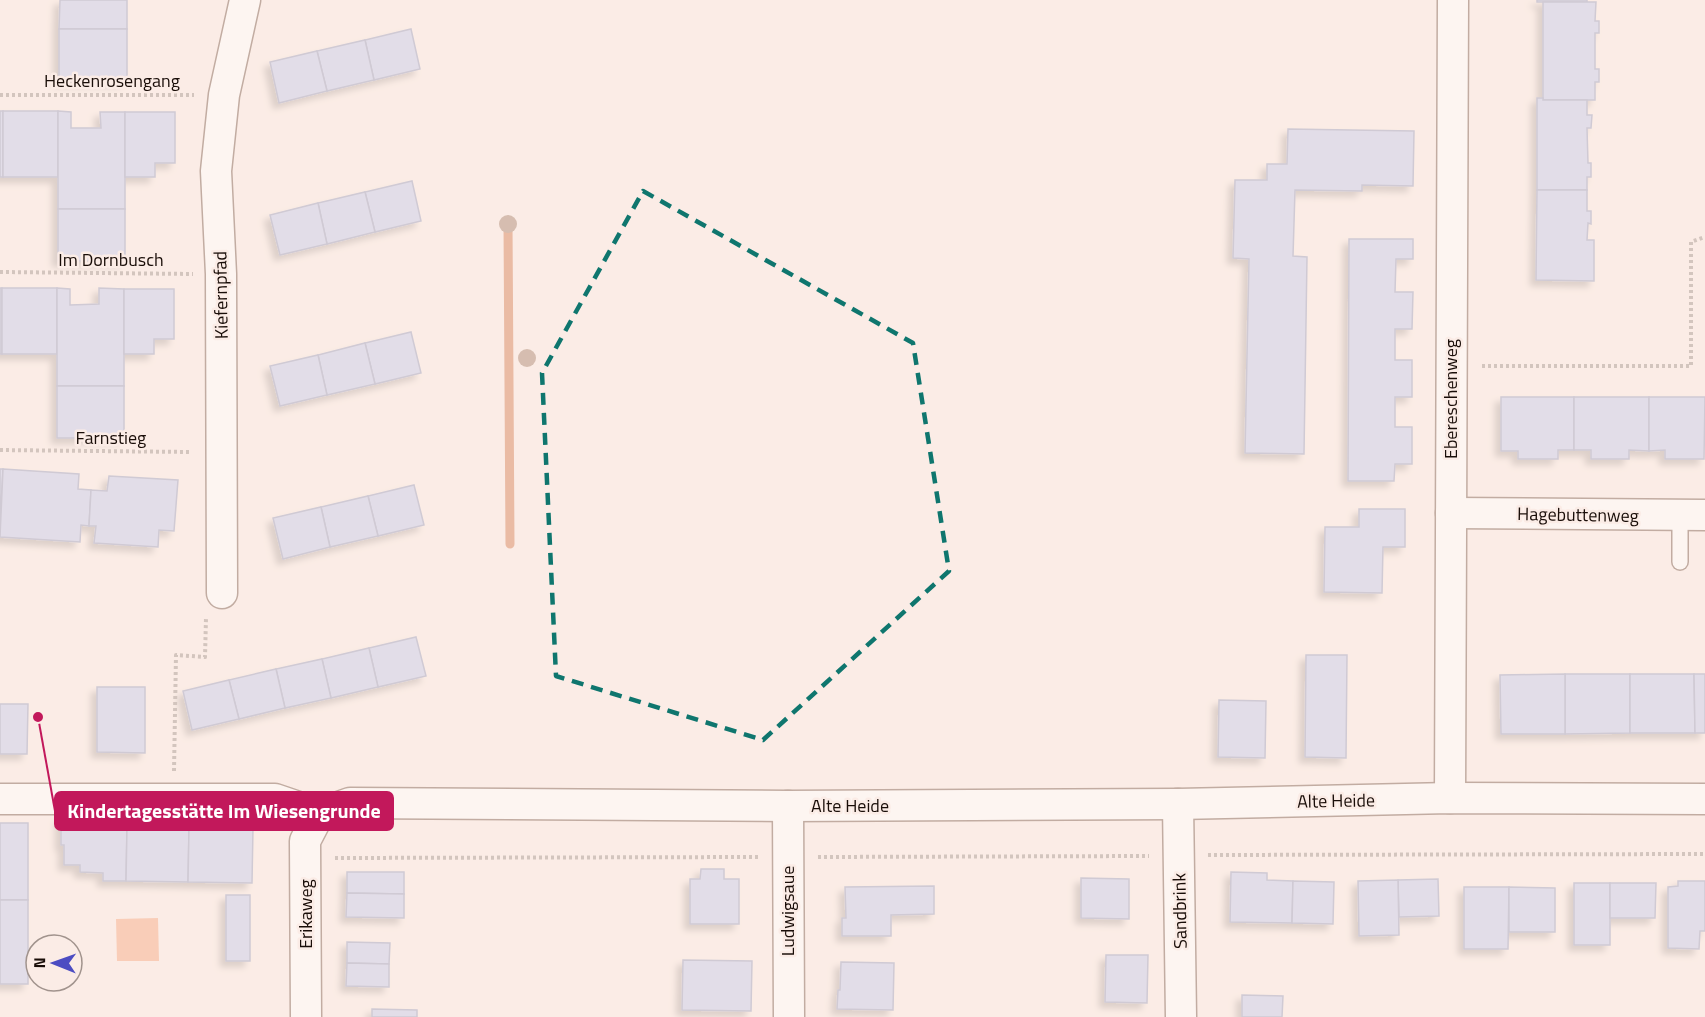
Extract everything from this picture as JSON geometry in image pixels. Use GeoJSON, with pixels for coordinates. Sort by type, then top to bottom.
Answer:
{"type":"FeatureCollection","features":[{"type":"Feature","properties":{"kind":"street","name":"Kiefernpfad"},"geometry":{"type":"LineString","coordinates":[[222,593],[221,274],[216,171],[224,95],[245,0]]}},
{"type":"Feature","properties":{"kind":"street","name":"Ebereschenweg"},"geometry":{"type":"LineString","coordinates":[[1450,798],[1453,0]]}},
{"type":"Feature","properties":{"kind":"street","name":"Hagebuttenweg"},"geometry":{"type":"LineString","coordinates":[[1451,513],[1693,515]]}},
{"type":"Feature","properties":{"kind":"street","name":"Alte Heide"},"geometry":{"type":"LineString","coordinates":[[319,814],[350,803],[788,806],[1178,804],[1450,798],[1705,799]]}},
{"type":"Feature","properties":{"kind":"street"},"geometry":{"type":"LineString","coordinates":[[0,800],[275,799],[319,814]]}},
{"type":"Feature","properties":{"kind":"street","name":"Sandbrink"},"geometry":{"type":"LineString","coordinates":[[1178,804],[1181,1017]]}},
{"type":"Feature","properties":{"kind":"street","name":"Ludwigsaue"},"geometry":{"type":"LineString","coordinates":[[788,806],[789,1017]]}},
{"type":"Feature","properties":{"kind":"street","name":"Erikaweg"},"geometry":{"type":"LineString","coordinates":[[306,1017],[305,841],[319,814]]}},
{"type":"Feature","properties":{"kind":"lane"},"geometry":{"type":"LineString","coordinates":[[1680,562],[1693,515]]}},
{"type":"Feature","properties":{"kind":"path","name":"Heckenrosengang"},"geometry":{"type":"LineString","coordinates":[[0,95],[224,95]]}},
{"type":"Feature","properties":{"kind":"path"},"geometry":{"type":"LineString","coordinates":[[1471,366],[1691,366],[1691,242],[1705,237]]}},
{"type":"Feature","properties":{"kind":"path","name":"Im Dornbusch"},"geometry":{"type":"LineString","coordinates":[[0,272],[221,274]]}},
{"type":"Feature","properties":{"kind":"path","name":"Farnstieg"},"geometry":{"type":"LineString","coordinates":[[0,450],[222,452]]}},
{"type":"Feature","properties":{"kind":"path"},"geometry":{"type":"LineString","coordinates":[[174,798],[176,655],[205,657],[207,593],[222,593]]}},
{"type":"Feature","properties":{"kind":"path"},"geometry":{"type":"LineString","coordinates":[[306,858],[1705,854]]}},
{"type":"Feature","properties":{"kind":"highlighted area"},"geometry":{"type":"Polygon","coordinates":[[[643,191],[913,343],[949,571],[763,740],[556,676],[542,373],[643,191]]]}},
{"type":"Feature","properties":{"kind":"shaded area"},"geometry":{"type":"Polygon","coordinates":[[[158,918],[159,961],[117,961],[116,919],[158,918]]]}},
{"type":"Feature","properties":{"kind":"building"},"geometry":{"type":"Polygon","coordinates":[[[60,0],[127,0],[127,29],[59,29],[60,0]]]}},
{"type":"Feature","properties":{"kind":"building"},"geometry":{"type":"Polygon","coordinates":[[[1537,0],[1587,0],[1587,2],[1537,2],[1537,0]]]}},
{"type":"Feature","properties":{"kind":"building"},"geometry":{"type":"Polygon","coordinates":[[[1543,2],[1596,2],[1595,21],[1599,21],[1599,33],[1595,33],[1595,69],[1599,69],[1599,82],[1595,82],[1595,100],[1543,100],[1543,2]]]}},
{"type":"Feature","properties":{"kind":"building"},"geometry":{"type":"Polygon","coordinates":[[[59,29],[127,29],[127,81],[59,81],[59,29]]]}},
{"type":"Feature","properties":{"kind":"building"},"geometry":{"type":"Polygon","coordinates":[[[411,29],[420,69],[374,80],[365,40],[411,29]]]}},
{"type":"Feature","properties":{"kind":"building"},"geometry":{"type":"Polygon","coordinates":[[[365,40],[374,80],[327,91],[317,51],[365,40]]]}},
{"type":"Feature","properties":{"kind":"building"},"geometry":{"type":"Polygon","coordinates":[[[317,51],[327,91],[279,103],[270,62],[317,51]]]}},
{"type":"Feature","properties":{"kind":"building"},"geometry":{"type":"Polygon","coordinates":[[[1537,98],[1587,100],[1587,115],[1592,115],[1591,128],[1587,128],[1588,163],[1591,163],[1591,177],[1587,177],[1587,190],[1537,190],[1537,98]]]}},
{"type":"Feature","properties":{"kind":"building"},"geometry":{"type":"Polygon","coordinates":[[[0,111],[3,111],[3,177],[0,177],[0,111]]]}},
{"type":"Feature","properties":{"kind":"building"},"geometry":{"type":"Polygon","coordinates":[[[3,111],[58,111],[58,177],[3,177],[3,111]]]}},
{"type":"Feature","properties":{"kind":"building"},"geometry":{"type":"Polygon","coordinates":[[[58,111],[71,112],[71,128],[101,128],[100,112],[125,112],[125,209],[58,209],[58,111]]]}},
{"type":"Feature","properties":{"kind":"building"},"geometry":{"type":"Polygon","coordinates":[[[125,112],[175,112],[175,163],[155,163],[155,177],[125,177],[125,112]]]}},
{"type":"Feature","properties":{"kind":"building"},"geometry":{"type":"Polygon","coordinates":[[[1288,129],[1414,131],[1413,186],[1362,185],[1362,191],[1295,190],[1293,256],[1307,257],[1304,454],[1245,453],[1249,259],[1233,258],[1235,180],[1267,180],[1267,164],[1287,164],[1288,129]]]}},
{"type":"Feature","properties":{"kind":"building"},"geometry":{"type":"Polygon","coordinates":[[[412,181],[421,221],[375,232],[365,192],[412,181]]]}},
{"type":"Feature","properties":{"kind":"building"},"geometry":{"type":"Polygon","coordinates":[[[1537,190],[1587,190],[1587,211],[1591,211],[1591,224],[1588,223],[1587,240],[1594,240],[1594,281],[1536,280],[1537,190]]]}},
{"type":"Feature","properties":{"kind":"building"},"geometry":{"type":"Polygon","coordinates":[[[365,192],[375,232],[327,244],[318,203],[365,192]]]}},
{"type":"Feature","properties":{"kind":"building"},"geometry":{"type":"Polygon","coordinates":[[[318,203],[327,244],[280,255],[270,215],[318,203]]]}},
{"type":"Feature","properties":{"kind":"building"},"geometry":{"type":"Polygon","coordinates":[[[58,209],[125,209],[125,261],[58,261],[58,209]]]}},
{"type":"Feature","properties":{"kind":"building"},"geometry":{"type":"Polygon","coordinates":[[[1349,239],[1413,239],[1413,259],[1396,259],[1395,292],[1413,292],[1412,329],[1395,329],[1395,360],[1412,360],[1412,397],[1395,397],[1395,427],[1412,427],[1412,464],[1395,464],[1394,481],[1348,481],[1349,239]]]}},
{"type":"Feature","properties":{"kind":"building"},"geometry":{"type":"Polygon","coordinates":[[[0,288],[2,288],[2,354],[0,354],[0,288]]]}},
{"type":"Feature","properties":{"kind":"building"},"geometry":{"type":"Polygon","coordinates":[[[2,288],[57,288],[57,354],[2,354],[2,288]]]}},
{"type":"Feature","properties":{"kind":"building"},"geometry":{"type":"Polygon","coordinates":[[[57,288],[70,289],[70,305],[99,304],[99,288],[124,289],[124,386],[57,386],[57,288]]]}},
{"type":"Feature","properties":{"kind":"building"},"geometry":{"type":"Polygon","coordinates":[[[124,289],[174,289],[174,339],[154,339],[154,354],[124,354],[124,289]]]}},
{"type":"Feature","properties":{"kind":"building"},"geometry":{"type":"Polygon","coordinates":[[[411,332],[421,373],[375,384],[365,343],[411,332]]]}},
{"type":"Feature","properties":{"kind":"building"},"geometry":{"type":"Polygon","coordinates":[[[365,343],[375,384],[327,395],[318,355],[365,343]]]}},
{"type":"Feature","properties":{"kind":"building"},"geometry":{"type":"Polygon","coordinates":[[[318,355],[327,395],[280,406],[270,366],[318,355]]]}},
{"type":"Feature","properties":{"kind":"building"},"geometry":{"type":"Polygon","coordinates":[[[57,386],[124,386],[124,438],[57,438],[57,386]]]}},
{"type":"Feature","properties":{"kind":"building"},"geometry":{"type":"Polygon","coordinates":[[[1501,397],[1574,397],[1574,450],[1558,450],[1558,459],[1518,459],[1518,451],[1501,451],[1501,397]]]}},
{"type":"Feature","properties":{"kind":"building"},"geometry":{"type":"Polygon","coordinates":[[[1574,397],[1649,397],[1649,451],[1629,450],[1629,459],[1591,459],[1591,450],[1574,450],[1574,397]]]}},
{"type":"Feature","properties":{"kind":"building"},"geometry":{"type":"Polygon","coordinates":[[[1649,397],[1705,397],[1704,459],[1665,459],[1665,450],[1649,451],[1649,397]]]}},
{"type":"Feature","properties":{"kind":"building"},"geometry":{"type":"Polygon","coordinates":[[[0,469],[3,469],[0,525],[0,469]]]}},
{"type":"Feature","properties":{"kind":"building"},"geometry":{"type":"Polygon","coordinates":[[[3,469],[79,474],[78,489],[91,490],[89,526],[81,525],[80,542],[0,537],[3,469]]]}},
{"type":"Feature","properties":{"kind":"building"},"geometry":{"type":"Polygon","coordinates":[[[109,476],[178,480],[174,531],[159,530],[158,547],[94,543],[96,526],[89,526],[91,490],[107,491],[109,476]]]}},
{"type":"Feature","properties":{"kind":"building"},"geometry":{"type":"Polygon","coordinates":[[[414,485],[424,525],[378,536],[368,496],[414,485]]]}},
{"type":"Feature","properties":{"kind":"building"},"geometry":{"type":"Polygon","coordinates":[[[368,496],[378,536],[330,547],[321,507],[368,496]]]}},
{"type":"Feature","properties":{"kind":"building"},"geometry":{"type":"Polygon","coordinates":[[[321,507],[330,547],[283,559],[273,518],[321,507]]]}},
{"type":"Feature","properties":{"kind":"building"},"geometry":{"type":"Polygon","coordinates":[[[1359,509],[1405,509],[1405,547],[1383,547],[1382,593],[1324,592],[1325,527],[1359,527],[1359,509]]]}},
{"type":"Feature","properties":{"kind":"building"},"geometry":{"type":"Polygon","coordinates":[[[416,637],[426,676],[378,687],[369,648],[416,637]]]}},
{"type":"Feature","properties":{"kind":"building"},"geometry":{"type":"Polygon","coordinates":[[[369,648],[378,687],[331,698],[322,659],[369,648]]]}},
{"type":"Feature","properties":{"kind":"building"},"geometry":{"type":"Polygon","coordinates":[[[1306,655],[1347,655],[1346,758],[1305,757],[1306,655]]]}},
{"type":"Feature","properties":{"kind":"building"},"geometry":{"type":"Polygon","coordinates":[[[322,659],[331,698],[285,708],[276,669],[322,659]]]}},
{"type":"Feature","properties":{"kind":"building"},"geometry":{"type":"Polygon","coordinates":[[[276,669],[285,708],[239,719],[229,680],[276,669]]]}},
{"type":"Feature","properties":{"kind":"building"},"geometry":{"type":"Polygon","coordinates":[[[1565,674],[1630,674],[1630,733],[1565,734],[1565,674]]]}},
{"type":"Feature","properties":{"kind":"building"},"geometry":{"type":"Polygon","coordinates":[[[1565,674],[1565,734],[1501,734],[1500,675],[1565,674]]]}},
{"type":"Feature","properties":{"kind":"building"},"geometry":{"type":"Polygon","coordinates":[[[1630,674],[1694,674],[1695,733],[1630,733],[1630,674]]]}},
{"type":"Feature","properties":{"kind":"building"},"geometry":{"type":"Polygon","coordinates":[[[1694,674],[1705,674],[1705,733],[1695,733],[1694,674]]]}},
{"type":"Feature","properties":{"kind":"building"},"geometry":{"type":"Polygon","coordinates":[[[229,680],[239,719],[192,730],[183,691],[229,680]]]}},
{"type":"Feature","properties":{"kind":"building"},"geometry":{"type":"Polygon","coordinates":[[[97,687],[145,687],[145,753],[97,752],[97,687]]]}},
{"type":"Feature","properties":{"kind":"building"},"geometry":{"type":"Polygon","coordinates":[[[1219,700],[1266,701],[1265,758],[1218,757],[1219,700]]]}},
{"type":"Feature","properties":{"kind":"building"},"geometry":{"type":"Polygon","coordinates":[[[0,704],[28,704],[27,754],[0,754],[0,704]]]}},
{"type":"Feature","properties":{"kind":"building"},"geometry":{"type":"Polygon","coordinates":[[[61,817],[103,818],[103,826],[127,827],[126,881],[103,881],[103,873],[80,872],[80,865],[64,865],[61,817]]]}},
{"type":"Feature","properties":{"kind":"building"},"geometry":{"type":"Polygon","coordinates":[[[0,823],[28,823],[28,900],[0,900],[0,823]]]}},
{"type":"Feature","properties":{"kind":"building"},"geometry":{"type":"Polygon","coordinates":[[[127,827],[189,828],[188,882],[126,881],[127,827]]]}},
{"type":"Feature","properties":{"kind":"building"},"geometry":{"type":"Polygon","coordinates":[[[189,828],[253,828],[252,883],[188,882],[189,828]]]}},
{"type":"Feature","properties":{"kind":"building"},"geometry":{"type":"Polygon","coordinates":[[[701,869],[724,869],[724,879],[739,879],[739,924],[690,924],[690,879],[700,879],[701,869]]]}},
{"type":"Feature","properties":{"kind":"building"},"geometry":{"type":"Polygon","coordinates":[[[347,872],[404,872],[404,894],[347,893],[347,872]]]}},
{"type":"Feature","properties":{"kind":"building"},"geometry":{"type":"Polygon","coordinates":[[[1231,872],[1267,873],[1267,880],[1293,881],[1292,923],[1230,922],[1231,872]]]}},
{"type":"Feature","properties":{"kind":"building"},"geometry":{"type":"Polygon","coordinates":[[[1081,878],[1129,879],[1129,919],[1081,918],[1081,878]]]}},
{"type":"Feature","properties":{"kind":"building"},"geometry":{"type":"Polygon","coordinates":[[[1438,879],[1439,916],[1399,917],[1398,880],[1438,879]]]}},
{"type":"Feature","properties":{"kind":"building"},"geometry":{"type":"Polygon","coordinates":[[[1398,880],[1399,935],[1359,936],[1358,881],[1398,880]]]}},
{"type":"Feature","properties":{"kind":"building"},"geometry":{"type":"Polygon","coordinates":[[[1293,881],[1334,882],[1333,924],[1292,923],[1293,881]]]}},
{"type":"Feature","properties":{"kind":"building"},"geometry":{"type":"Polygon","coordinates":[[[1678,881],[1705,881],[1705,931],[1700,931],[1699,949],[1668,948],[1668,887],[1678,886],[1678,881]]]}},
{"type":"Feature","properties":{"kind":"building"},"geometry":{"type":"Polygon","coordinates":[[[1574,883],[1610,883],[1610,945],[1574,945],[1574,883]]]}},
{"type":"Feature","properties":{"kind":"building"},"geometry":{"type":"Polygon","coordinates":[[[1610,883],[1656,883],[1655,918],[1610,918],[1610,883]]]}},
{"type":"Feature","properties":{"kind":"building"},"geometry":{"type":"Polygon","coordinates":[[[934,886],[934,914],[891,915],[891,936],[842,936],[842,918],[846,918],[845,887],[934,886]]]}},
{"type":"Feature","properties":{"kind":"building"},"geometry":{"type":"Polygon","coordinates":[[[1464,887],[1509,887],[1508,949],[1464,949],[1464,887]]]}},
{"type":"Feature","properties":{"kind":"building"},"geometry":{"type":"Polygon","coordinates":[[[1509,887],[1555,888],[1555,932],[1509,932],[1509,887]]]}},
{"type":"Feature","properties":{"kind":"building"},"geometry":{"type":"Polygon","coordinates":[[[347,893],[404,894],[404,918],[346,917],[347,893]]]}},
{"type":"Feature","properties":{"kind":"building"},"geometry":{"type":"Polygon","coordinates":[[[226,895],[250,895],[250,961],[226,961],[226,895]]]}},
{"type":"Feature","properties":{"kind":"building"},"geometry":{"type":"Polygon","coordinates":[[[0,900],[28,900],[28,933],[24,933],[24,984],[0,984],[0,900]]]}},
{"type":"Feature","properties":{"kind":"building"},"geometry":{"type":"Polygon","coordinates":[[[347,942],[390,943],[389,964],[347,963],[347,942]]]}},
{"type":"Feature","properties":{"kind":"building"},"geometry":{"type":"Polygon","coordinates":[[[1106,955],[1148,955],[1147,1003],[1105,1002],[1106,955]]]}},
{"type":"Feature","properties":{"kind":"building"},"geometry":{"type":"Polygon","coordinates":[[[683,960],[752,961],[751,1011],[682,1010],[683,960]]]}},
{"type":"Feature","properties":{"kind":"building"},"geometry":{"type":"Polygon","coordinates":[[[841,962],[894,963],[893,1010],[837,1009],[841,962]]]}},
{"type":"Feature","properties":{"kind":"building"},"geometry":{"type":"Polygon","coordinates":[[[347,963],[389,964],[389,987],[346,986],[347,963]]]}},
{"type":"Feature","properties":{"kind":"building"},"geometry":{"type":"Polygon","coordinates":[[[1242,995],[1283,996],[1282,1017],[1242,1017],[1242,995]]]}},
{"type":"Feature","properties":{"kind":"building"},"geometry":{"type":"Polygon","coordinates":[[[372,1009],[417,1010],[417,1017],[372,1017],[372,1009]]]}},
{"type":"Feature","properties":{"kind":"waterway"},"geometry":{"type":"LineString","coordinates":[[508,224],[510,544]]}},
{"type":"Feature","properties":{"kind":"place","name":"Kindertagesstätte Im Wiesengrunde"},"geometry":{"type":"Point","coordinates":[38,717]}}]}
